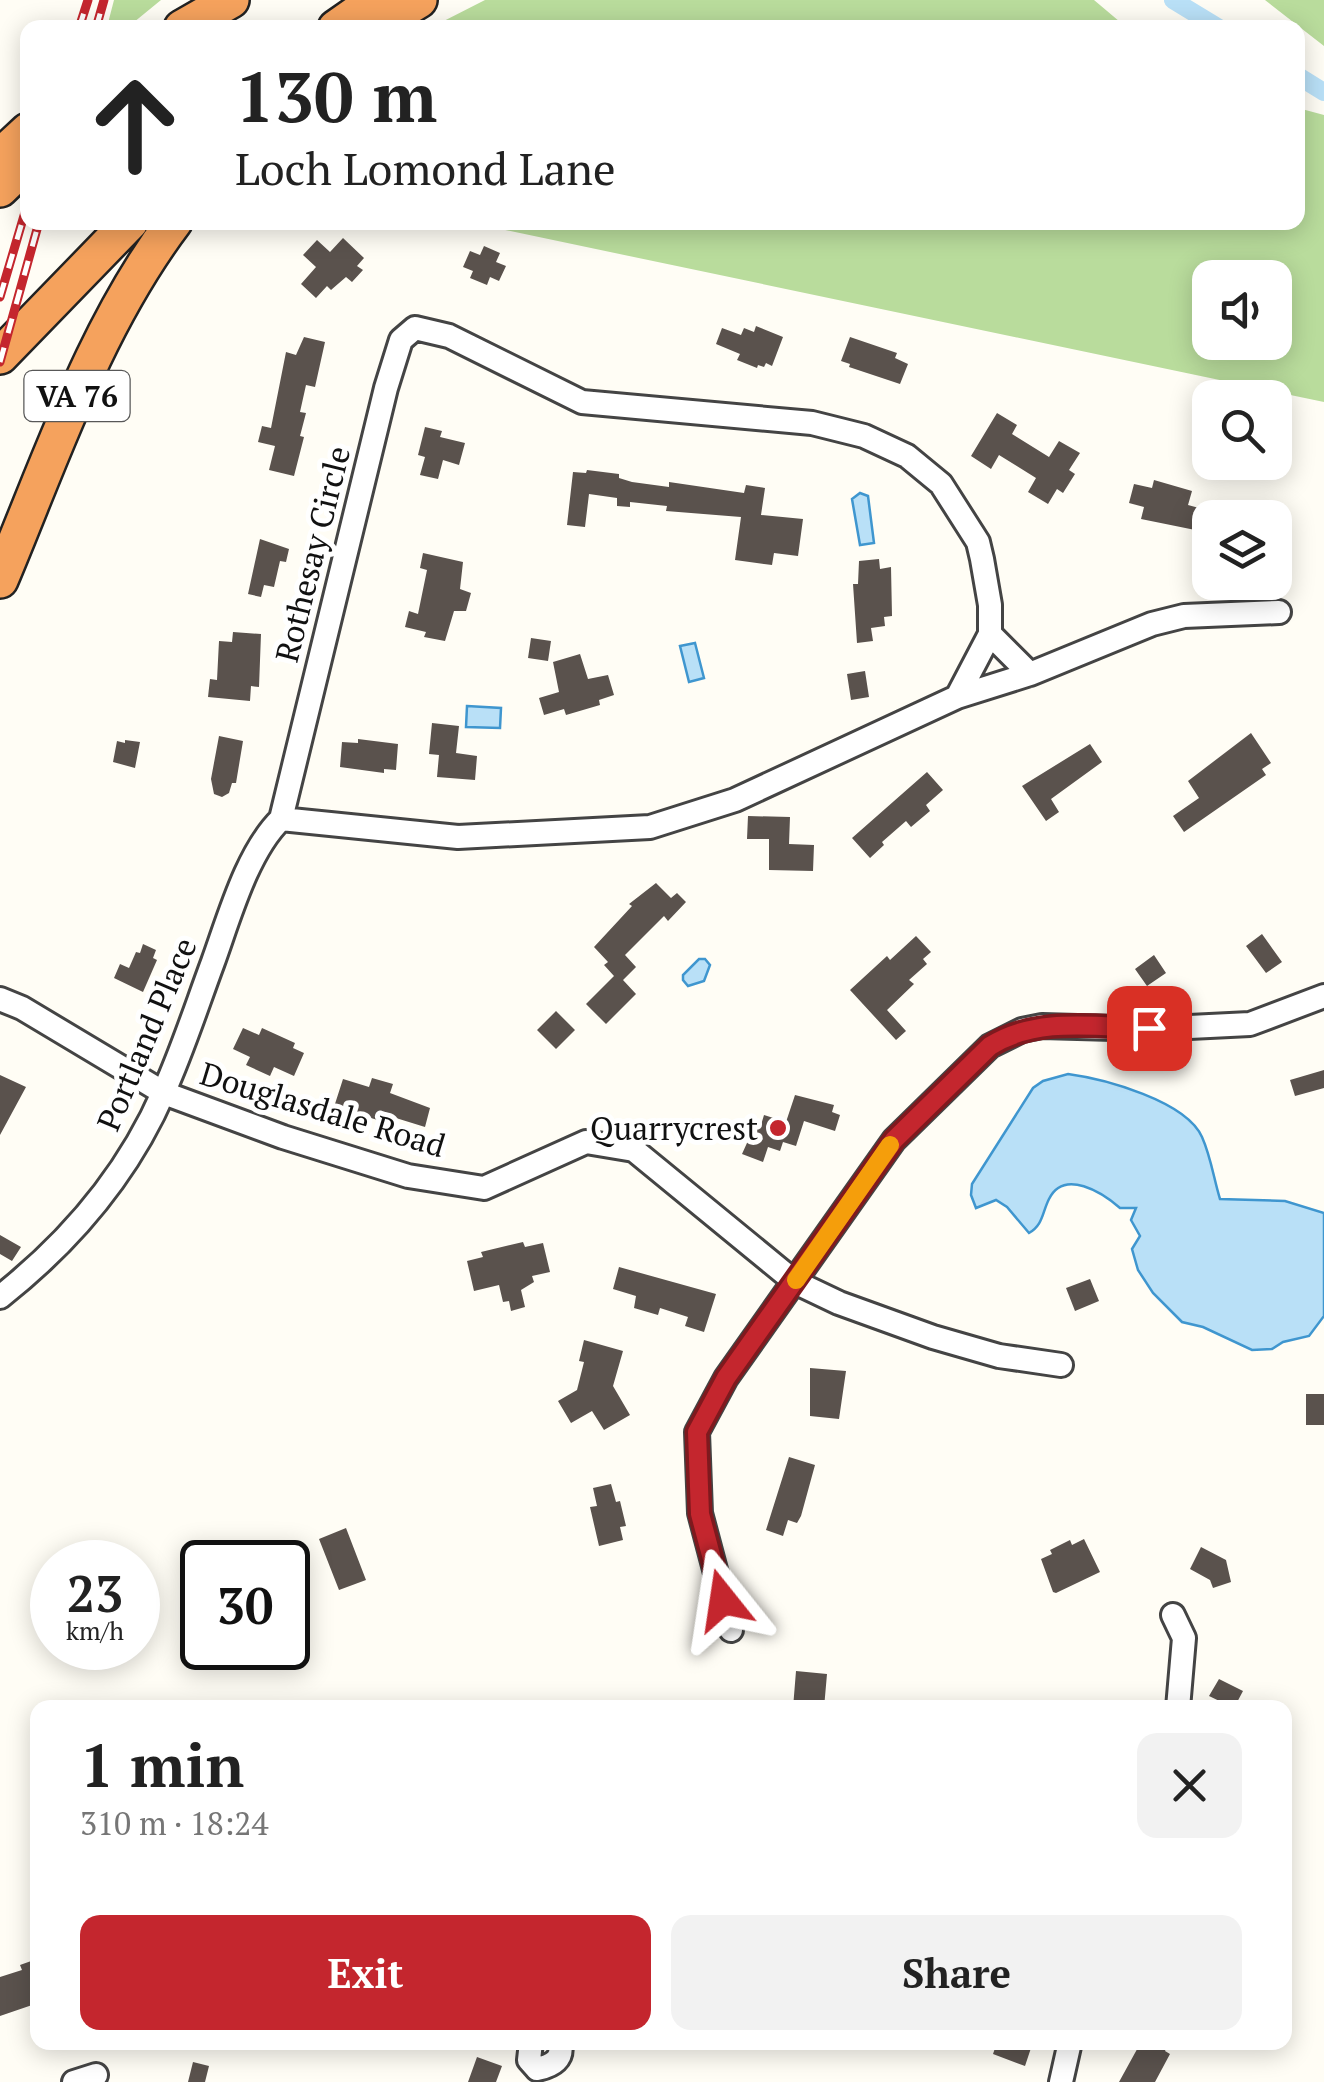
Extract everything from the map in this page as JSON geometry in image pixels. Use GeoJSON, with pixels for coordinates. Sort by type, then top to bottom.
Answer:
{"type":"FeatureCollection","features":[{"type":"Feature","properties":{"kind":"highway"},"geometry":{"type":"LineString","coordinates":[[196,20],[230,0]]}},
{"type":"Feature","properties":{"kind":"highway"},"geometry":{"type":"LineString","coordinates":[[347,20],[376,0]]}},
{"type":"Feature","properties":{"kind":"highway"},"geometry":{"type":"LineString","coordinates":[[387,20],[420,0]]}},
{"type":"Feature","properties":{"kind":"highway"},"geometry":{"type":"LineString","coordinates":[[0,157],[20,138]]}},
{"type":"Feature","properties":{"kind":"highway"},"geometry":{"type":"LineString","coordinates":[[0,190],[20,170]]}},
{"type":"Feature","properties":{"kind":"highway"},"geometry":{"type":"LineString","coordinates":[[0,356],[122,230]]}},
{"type":"Feature","properties":{"kind":"highway","name":"VA 76"},"geometry":{"type":"LineString","coordinates":[[0,580],[91,363],[168,230]]}},
{"type":"Feature","properties":{"kind":"street","name":"Rothesay Circle"},"geometry":{"type":"LineString","coordinates":[[281,819],[386,388],[401,340],[415,328],[449,336],[582,402],[812,422],[864,436],[907,456],[942,484],[978,542],[990,605],[990,634]]}},
{"type":"Feature","properties":{"kind":"street"},"geometry":{"type":"LineString","coordinates":[[281,819],[458,837],[650,828],[735,800],[957,698],[1030,674],[1152,624],[1184,616],[1279,612]]}},
{"type":"Feature","properties":{"kind":"street"},"geometry":{"type":"LineString","coordinates":[[957,698],[990,634],[1030,674]]}},
{"type":"Feature","properties":{"kind":"street","name":"Portland Place"},"geometry":{"type":"LineString","coordinates":[[0,1297],[62,1242],[120,1172],[164,1092],[236,900],[268,832],[281,819]]}},
{"type":"Feature","properties":{"kind":"street"},"geometry":{"type":"LineString","coordinates":[[731,1630],[700,1514],[697,1432],[726,1378],[894,1140],[990,1046],[1005,1037],[1042,1026],[1149,1028],[1250,1024],[1324,996]]}},
{"type":"Feature","properties":{"kind":"street","name":"Douglasdale Road"},"geometry":{"type":"LineString","coordinates":[[0,999],[22,1008],[164,1092],[283,1137],[408,1176],[484,1188],[586,1142],[634,1150],[795,1282],[839,1303],[933,1337],[999,1356],[1061,1364]]}},
{"type":"Feature","properties":{"kind":"street"},"geometry":{"type":"LineString","coordinates":[[1173,1614],[1184,1638],[1179,1700]]}},
{"type":"Feature","properties":{"kind":"street"},"geometry":{"type":"LineString","coordinates":[[530,2050],[534,2075],[558,2060],[560,2050]]}},
{"type":"Feature","properties":{"kind":"street"},"geometry":{"type":"LineString","coordinates":[[1061,2082],[1068,2050]]}},
{"type":"Feature","properties":{"kind":"green space"},"geometry":{"type":"Polygon","coordinates":[[[114,0],[161,0],[137,20],[109,20],[114,0]]]}},
{"type":"Feature","properties":{"kind":"green space"},"geometry":{"type":"Polygon","coordinates":[[[485,0],[1094,0],[1118,20],[446,20],[485,0]]]}},
{"type":"Feature","properties":{"kind":"green space"},"geometry":{"type":"Polygon","coordinates":[[[1265,0],[1324,0],[1324,46],[1305,31],[1305,20],[1291,20],[1265,0]]]}},
{"type":"Feature","properties":{"kind":"green space"},"geometry":{"type":"Polygon","coordinates":[[[1305,110],[1324,115],[1324,402],[1292,395],[1292,380],[1219,380],[505,230],[1305,230],[1305,110]]]}},
{"type":"Feature","properties":{"kind":"water"},"geometry":{"type":"Polygon","coordinates":[[[860,493],[868,496],[874,543],[860,545],[852,499],[860,493]]]}},
{"type":"Feature","properties":{"kind":"water"},"geometry":{"type":"Polygon","coordinates":[[[695,643],[704,678],[689,682],[680,646],[695,643]]]}},
{"type":"Feature","properties":{"kind":"water"},"geometry":{"type":"Polygon","coordinates":[[[467,706],[501,708],[500,728],[466,727],[467,706]]]}},
{"type":"Feature","properties":{"kind":"water"},"geometry":{"type":"Polygon","coordinates":[[[699,959],[710,965],[704,981],[688,986],[683,975],[699,959]]]}},
{"type":"Feature","properties":{"kind":"water"},"geometry":{"type":"Polygon","coordinates":[[[1068,1074],[1143,1094],[1180,1113],[1202,1137],[1220,1199],[1285,1201],[1324,1213],[1324,1316],[1309,1336],[1272,1349],[1252,1350],[1203,1327],[1182,1322],[1153,1293],[1138,1270],[1132,1249],[1140,1236],[1131,1220],[1136,1208],[1120,1208],[1084,1186],[1064,1185],[1056,1190],[1040,1222],[1029,1233],[996,1200],[976,1208],[972,1184],[1033,1088],[1068,1074]]]}},
{"type":"Feature","properties":{"kind":"building"},"geometry":{"type":"Polygon","coordinates":[[[343,238],[364,258],[357,266],[363,270],[352,282],[346,277],[331,290],[327,286],[316,298],[301,284],[316,267],[303,255],[317,240],[330,252],[343,238]]]}},
{"type":"Feature","properties":{"kind":"building"},"geometry":{"type":"Polygon","coordinates":[[[484,246],[500,253],[496,262],[506,266],[499,281],[490,277],[487,285],[470,278],[473,271],[463,267],[470,251],[480,255],[484,246]]]}},
{"type":"Feature","properties":{"kind":"building"},"geometry":{"type":"Polygon","coordinates":[[[756,326],[783,337],[772,366],[766,363],[757,368],[737,360],[740,354],[716,344],[722,328],[741,335],[744,328],[754,332],[756,326]]]}},
{"type":"Feature","properties":{"kind":"building"},"geometry":{"type":"Polygon","coordinates":[[[304,337],[325,342],[315,387],[306,385],[300,412],[306,413],[300,436],[304,437],[294,476],[269,470],[275,446],[258,442],[262,426],[271,428],[286,352],[296,355],[304,337]]]}},
{"type":"Feature","properties":{"kind":"building"},"geometry":{"type":"Polygon","coordinates":[[[850,337],[897,353],[895,358],[908,364],[900,384],[841,361],[850,337]]]}},
{"type":"Feature","properties":{"kind":"building"},"geometry":{"type":"Polygon","coordinates":[[[997,413],[1017,425],[1012,434],[1049,457],[1059,441],[1080,453],[1069,470],[1075,474],[1063,493],[1057,489],[1048,504],[1028,492],[1036,478],[999,455],[991,469],[971,456],[997,413]]]}},
{"type":"Feature","properties":{"kind":"building"},"geometry":{"type":"Polygon","coordinates":[[[425,427],[442,431],[440,437],[465,443],[459,465],[443,460],[438,479],[420,475],[425,457],[418,455],[425,427]]]}},
{"type":"Feature","properties":{"kind":"building"},"geometry":{"type":"Polygon","coordinates":[[[587,470],[669,487],[669,482],[744,493],[746,485],[765,488],[761,515],[803,519],[798,556],[774,553],[772,565],[735,560],[741,517],[666,511],[667,506],[630,502],[630,507],[617,506],[617,498],[589,494],[585,527],[567,525],[573,472],[587,470]]]}},
{"type":"Feature","properties":{"kind":"building"},"geometry":{"type":"Polygon","coordinates":[[[1154,480],[1192,491],[1188,505],[1192,506],[1192,529],[1141,519],[1144,507],[1129,503],[1134,484],[1152,488],[1154,480]]]}},
{"type":"Feature","properties":{"kind":"building"},"geometry":{"type":"Polygon","coordinates":[[[260,539],[289,549],[286,562],[280,561],[274,587],[264,585],[261,597],[248,594],[260,539]]]}},
{"type":"Feature","properties":{"kind":"building"},"geometry":{"type":"Polygon","coordinates":[[[423,553],[463,562],[460,589],[471,593],[466,611],[454,611],[445,641],[424,637],[426,632],[405,627],[409,611],[418,614],[427,570],[420,568],[423,553]]]}},
{"type":"Feature","properties":{"kind":"building"},"geometry":{"type":"Polygon","coordinates":[[[879,559],[880,569],[891,567],[892,616],[884,617],[885,626],[871,628],[873,641],[857,643],[853,584],[858,584],[859,561],[879,559]]]}},
{"type":"Feature","properties":{"kind":"building"},"geometry":{"type":"Polygon","coordinates":[[[233,632],[261,634],[259,687],[251,686],[250,701],[208,697],[210,679],[217,680],[219,641],[232,642],[233,632]]]}},
{"type":"Feature","properties":{"kind":"building"},"geometry":{"type":"Polygon","coordinates":[[[531,638],[551,641],[548,661],[528,658],[531,638]]]}},
{"type":"Feature","properties":{"kind":"building"},"geometry":{"type":"Polygon","coordinates":[[[580,654],[588,679],[608,675],[614,695],[599,700],[600,705],[566,715],[564,709],[544,715],[539,698],[559,692],[553,662],[580,654]]]}},
{"type":"Feature","properties":{"kind":"building"},"geometry":{"type":"Polygon","coordinates":[[[865,671],[869,697],[851,700],[847,674],[865,671]]]}},
{"type":"Feature","properties":{"kind":"building"},"geometry":{"type":"Polygon","coordinates":[[[432,723],[459,726],[456,753],[477,756],[475,780],[437,777],[439,755],[429,754],[432,723]]]}},
{"type":"Feature","properties":{"kind":"building"},"geometry":{"type":"Polygon","coordinates":[[[1251,733],[1271,763],[1262,769],[1266,775],[1184,832],[1173,816],[1199,798],[1188,781],[1251,733]]]}},
{"type":"Feature","properties":{"kind":"building"},"geometry":{"type":"Polygon","coordinates":[[[219,736],[243,741],[236,783],[222,797],[214,794],[211,779],[219,736]]]}},
{"type":"Feature","properties":{"kind":"building"},"geometry":{"type":"Polygon","coordinates":[[[358,739],[398,744],[396,770],[384,769],[384,773],[340,767],[342,742],[358,743],[358,739]]]}},
{"type":"Feature","properties":{"kind":"building"},"geometry":{"type":"Polygon","coordinates":[[[117,741],[140,742],[135,768],[113,762],[117,741]]]}},
{"type":"Feature","properties":{"kind":"building"},"geometry":{"type":"Polygon","coordinates":[[[1090,744],[1102,762],[1051,799],[1059,812],[1046,821],[1022,786],[1090,744]]]}},
{"type":"Feature","properties":{"kind":"building"},"geometry":{"type":"Polygon","coordinates":[[[927,772],[943,790],[926,805],[930,811],[911,827],[906,821],[870,858],[852,838],[927,772]]]}},
{"type":"Feature","properties":{"kind":"building"},"geometry":{"type":"Polygon","coordinates":[[[748,816],[790,817],[789,844],[814,845],[813,871],[769,870],[769,839],[747,839],[748,816]]]}},
{"type":"Feature","properties":{"kind":"building"},"geometry":{"type":"Polygon","coordinates":[[[656,883],[671,898],[677,893],[686,902],[668,921],[664,916],[625,955],[636,967],[623,980],[636,994],[606,1024],[586,1004],[614,976],[604,965],[608,962],[594,947],[632,906],[629,904],[656,883]]]}},
{"type":"Feature","properties":{"kind":"building"},"geometry":{"type":"Polygon","coordinates":[[[1262,934],[1282,962],[1266,973],[1246,946],[1262,934]]]}},
{"type":"Feature","properties":{"kind":"building"},"geometry":{"type":"Polygon","coordinates":[[[916,936],[931,952],[923,959],[927,964],[909,980],[914,984],[887,1010],[906,1031],[896,1040],[850,990],[916,936]]]}},
{"type":"Feature","properties":{"kind":"building"},"geometry":{"type":"Polygon","coordinates":[[[143,944],[156,950],[153,958],[157,960],[143,992],[114,978],[120,964],[129,968],[143,944]]]}},
{"type":"Feature","properties":{"kind":"building"},"geometry":{"type":"Polygon","coordinates":[[[1154,955],[1166,973],[1147,986],[1135,969],[1154,955]]]}},
{"type":"Feature","properties":{"kind":"building"},"geometry":{"type":"Polygon","coordinates":[[[556,1011],[575,1030],[556,1049],[537,1030],[556,1011]]]}},
{"type":"Feature","properties":{"kind":"building"},"geometry":{"type":"Polygon","coordinates":[[[243,1028],[259,1035],[262,1028],[295,1043],[293,1048],[304,1053],[294,1076],[274,1067],[270,1076],[246,1065],[250,1057],[233,1049],[243,1028]]]}},
{"type":"Feature","properties":{"kind":"building"},"geometry":{"type":"Polygon","coordinates":[[[1324,1070],[1324,1088],[1295,1096],[1290,1080],[1324,1070]]]}},
{"type":"Feature","properties":{"kind":"building"},"geometry":{"type":"Polygon","coordinates":[[[0,1075],[26,1087],[0,1135],[0,1075]]]}},
{"type":"Feature","properties":{"kind":"building"},"geometry":{"type":"Polygon","coordinates":[[[372,1078],[393,1084],[390,1093],[430,1108],[425,1127],[383,1114],[381,1121],[334,1107],[343,1079],[369,1087],[372,1078]]]}},
{"type":"Feature","properties":{"kind":"building","name":"Quarrycrest"},"geometry":{"type":"Polygon","coordinates":[[[795,1095],[834,1105],[832,1112],[840,1115],[835,1131],[804,1121],[796,1146],[783,1142],[780,1151],[768,1147],[763,1162],[742,1154],[756,1123],[761,1125],[764,1115],[786,1122],[795,1095]]]}},
{"type":"Feature","properties":{"kind":"building"},"geometry":{"type":"Polygon","coordinates":[[[0,1235],[21,1247],[12,1261],[0,1254],[0,1235]]]}},
{"type":"Feature","properties":{"kind":"building"},"geometry":{"type":"Polygon","coordinates":[[[523,1242],[525,1247],[543,1243],[550,1272],[532,1276],[534,1282],[521,1290],[525,1307],[511,1311],[509,1301],[503,1302],[499,1285],[474,1291],[467,1261],[483,1257],[481,1252],[523,1242]]]}},
{"type":"Feature","properties":{"kind":"building"},"geometry":{"type":"Polygon","coordinates":[[[619,1267],[716,1294],[704,1332],[685,1326],[688,1317],[660,1308],[658,1315],[634,1308],[636,1296],[613,1289],[619,1267]]]}},
{"type":"Feature","properties":{"kind":"building"},"geometry":{"type":"Polygon","coordinates":[[[1090,1279],[1099,1301],[1075,1311],[1066,1288],[1090,1279]]]}},
{"type":"Feature","properties":{"kind":"building"},"geometry":{"type":"Polygon","coordinates":[[[584,1340],[623,1351],[613,1386],[630,1415],[604,1430],[592,1411],[571,1423],[558,1401],[577,1390],[584,1362],[579,1361],[584,1340]]]}},
{"type":"Feature","properties":{"kind":"building"},"geometry":{"type":"Polygon","coordinates":[[[810,1368],[846,1371],[839,1419],[810,1416],[810,1368]]]}},
{"type":"Feature","properties":{"kind":"building"},"geometry":{"type":"Polygon","coordinates":[[[1306,1394],[1324,1394],[1324,1425],[1306,1425],[1306,1394]]]}},
{"type":"Feature","properties":{"kind":"building"},"geometry":{"type":"Polygon","coordinates":[[[789,1457],[815,1465],[801,1516],[797,1523],[788,1520],[783,1536],[766,1530],[789,1457]]]}},
{"type":"Feature","properties":{"kind":"building"},"geometry":{"type":"Polygon","coordinates":[[[611,1484],[626,1526],[620,1527],[623,1540],[599,1546],[590,1507],[597,1506],[593,1488],[611,1484]]]}},
{"type":"Feature","properties":{"kind":"building"},"geometry":{"type":"Polygon","coordinates":[[[346,1528],[366,1580],[339,1590],[319,1539],[346,1528]]]}},
{"type":"Feature","properties":{"kind":"building"},"geometry":{"type":"Polygon","coordinates":[[[1084,1539],[1100,1572],[1053,1592],[1041,1559],[1070,1540],[1072,1545],[1084,1539]]]}},
{"type":"Feature","properties":{"kind":"building"},"geometry":{"type":"Polygon","coordinates":[[[1201,1547],[1226,1560],[1231,1582],[1213,1588],[1210,1580],[1190,1569],[1201,1547]]]}},
{"type":"Feature","properties":{"kind":"building"},"geometry":{"type":"Polygon","coordinates":[[[796,1671],[827,1674],[825,1700],[794,1700],[796,1671]]]}},
{"type":"Feature","properties":{"kind":"building"},"geometry":{"type":"Polygon","coordinates":[[[1219,1679],[1243,1691],[1238,1700],[1209,1696],[1219,1679]]]}},
{"type":"Feature","properties":{"kind":"building"},"geometry":{"type":"Polygon","coordinates":[[[30,1961],[30,2006],[0,2016],[0,1977],[22,1970],[20,1965],[30,1961]]]}},
{"type":"Feature","properties":{"kind":"building"},"geometry":{"type":"Polygon","coordinates":[[[994,2050],[1030,2050],[1025,2066],[993,2054],[994,2050]]]}},
{"type":"Feature","properties":{"kind":"building"},"geometry":{"type":"Polygon","coordinates":[[[1137,2050],[1165,2050],[1170,2054],[1155,2082],[1119,2082],[1137,2050]]]}},
{"type":"Feature","properties":{"kind":"building"},"geometry":{"type":"Polygon","coordinates":[[[477,2057],[502,2066],[496,2082],[468,2082],[477,2057]]]}},
{"type":"Feature","properties":{"kind":"building"},"geometry":{"type":"Polygon","coordinates":[[[193,2062],[209,2066],[205,2082],[188,2082],[193,2062]]]}},
{"type":"Feature","properties":{"kind":"waterway"},"geometry":{"type":"LineString","coordinates":[[1173,0],[1206,20]]}},
{"type":"Feature","properties":{"kind":"waterway"},"geometry":{"type":"LineString","coordinates":[[1305,80],[1324,92]]}},
{"type":"Feature","properties":{"kind":"railway"},"geometry":{"type":"LineString","coordinates":[[82,20],[88,0]]}},
{"type":"Feature","properties":{"kind":"railway"},"geometry":{"type":"LineString","coordinates":[[98,20],[104,0]]}},
{"type":"Feature","properties":{"kind":"railway"},"geometry":{"type":"LineString","coordinates":[[0,297],[20,229]]}},
{"type":"Feature","properties":{"kind":"railway"},"geometry":{"type":"LineString","coordinates":[[0,362],[37,230]]}},
{"type":"Feature","properties":{"kind":"slow traffic"},"geometry":{"type":"LineString","coordinates":[[796,1280],[890,1145]]}},
{"type":"Feature","properties":{"kind":"place","name":"Quarrycrest"},"geometry":{"type":"Point","coordinates":[778,1128]}},
{"type":"Feature","properties":{"kind":"route"},"geometry":{"type":"LineString","coordinates":[[723,1600],[700,1514],[697,1432],[726,1378],[894,1140],[990,1046],[1005,1037],[1042,1026],[1149,1028]]}}]}
